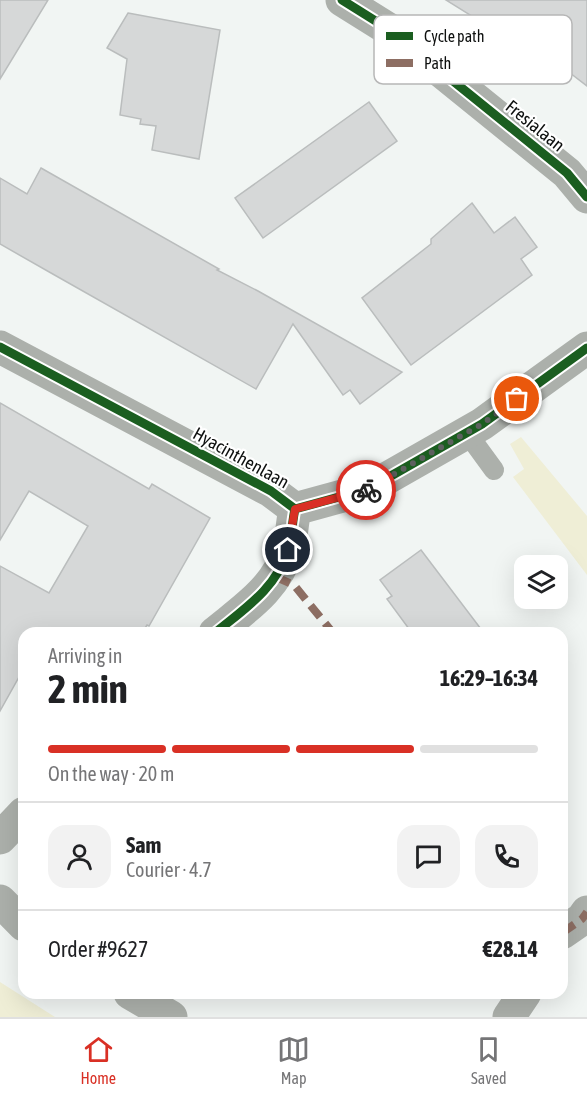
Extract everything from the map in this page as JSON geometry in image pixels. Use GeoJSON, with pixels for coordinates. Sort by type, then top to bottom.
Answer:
{"type":"FeatureCollection","features":[{"type":"Feature","properties":{"kind":"street","name":"Fresialaan"},"geometry":{"type":"LineString","coordinates":[[342,0],[374,20]]}},
{"type":"Feature","properties":{"kind":"street","name":"Fresialaan"},"geometry":{"type":"LineString","coordinates":[[457,84],[567,173],[587,197]]}},
{"type":"Feature","properties":{"kind":"street","name":"Hyacinthenlaan"},"geometry":{"type":"LineString","coordinates":[[0,347],[271,491],[295,509],[368,489],[482,424],[587,348]]}},
{"type":"Feature","properties":{"kind":"street"},"geometry":{"type":"LineString","coordinates":[[222,627],[263,594],[276,577],[288,550],[295,509]]}},
{"type":"Feature","properties":{"kind":"street"},"geometry":{"type":"LineString","coordinates":[[0,838],[18,819]]}},
{"type":"Feature","properties":{"kind":"street"},"geometry":{"type":"LineString","coordinates":[[0,901],[18,919]]}},
{"type":"Feature","properties":{"kind":"street"},"geometry":{"type":"LineString","coordinates":[[568,929],[582,919],[587,912]]}},
{"type":"Feature","properties":{"kind":"street"},"geometry":{"type":"LineString","coordinates":[[140,999],[171,1017]]}},
{"type":"Feature","properties":{"kind":"street"},"geometry":{"type":"LineString","coordinates":[[509,1017],[521,999]]}},
{"type":"Feature","properties":{"kind":"lane"},"geometry":{"type":"LineString","coordinates":[[467,433],[494,470]]}},
{"type":"Feature","properties":{"kind":"green space"},"geometry":{"type":"Polygon","coordinates":[[[521,437],[587,516],[587,575],[513,477],[524,469],[510,444],[521,437]]]}},
{"type":"Feature","properties":{"kind":"green space"},"geometry":{"type":"Polygon","coordinates":[[[0,982],[18,993],[18,999],[27,999],[55,1017],[0,1017],[0,982]]]}},
{"type":"Feature","properties":{"kind":"building"},"geometry":{"type":"Polygon","coordinates":[[[0,0],[48,0],[0,79],[0,0]]]}},
{"type":"Feature","properties":{"kind":"building"},"geometry":{"type":"Polygon","coordinates":[[[446,0],[587,0],[587,86],[572,75],[572,15],[470,15],[446,0]]]}},
{"type":"Feature","properties":{"kind":"building"},"geometry":{"type":"Polygon","coordinates":[[[128,13],[220,30],[199,159],[152,150],[156,126],[140,124],[141,119],[120,115],[127,59],[107,48],[128,13]]]}},
{"type":"Feature","properties":{"kind":"building"},"geometry":{"type":"Polygon","coordinates":[[[369,102],[397,141],[263,238],[235,198],[369,102]]]}},
{"type":"Feature","properties":{"kind":"building"},"geometry":{"type":"Polygon","coordinates":[[[41,168],[219,269],[217,270],[402,372],[360,404],[350,390],[343,395],[293,324],[256,389],[0,244],[0,178],[27,194],[41,168]]]}},
{"type":"Feature","properties":{"kind":"building"},"geometry":{"type":"Polygon","coordinates":[[[472,203],[494,233],[515,217],[537,247],[521,259],[532,275],[411,365],[362,298],[431,244],[431,239],[472,203]]]}},
{"type":"Feature","properties":{"kind":"building"},"geometry":{"type":"Polygon","coordinates":[[[0,403],[149,489],[152,484],[210,518],[149,626],[18,627],[18,679],[0,711],[0,566],[49,593],[88,526],[29,491],[0,540],[0,403]]]}},
{"type":"Feature","properties":{"kind":"building"},"geometry":{"type":"Polygon","coordinates":[[[421,550],[479,627],[408,627],[387,599],[392,596],[380,580],[421,550]]]}},
{"type":"Feature","properties":{"kind":"marked path"},"geometry":{"type":"LineString","coordinates":[[276,577],[294,585],[328,627]]}},
{"type":"Feature","properties":{"kind":"marked path"},"geometry":{"type":"LineString","coordinates":[[568,929],[582,919],[587,912]]}},
{"type":"Feature","properties":{"kind":"cycle path"},"geometry":{"type":"LineString","coordinates":[[342,0],[374,20]]}},
{"type":"Feature","properties":{"kind":"cycle path"},"geometry":{"type":"LineString","coordinates":[[457,84],[567,173],[587,197]]}},
{"type":"Feature","properties":{"kind":"cycle path"},"geometry":{"type":"LineString","coordinates":[[0,347],[271,491],[295,509]]}},
{"type":"Feature","properties":{"kind":"cycle path"},"geometry":{"type":"LineString","coordinates":[[295,509],[368,489],[482,424],[587,348]]}},
{"type":"Feature","properties":{"kind":"cycle path"},"geometry":{"type":"LineString","coordinates":[[222,627],[258,597],[276,576],[288,550],[295,509]]}},
{"type":"Feature","properties":{"kind":"way so far"},"geometry":{"type":"LineString","coordinates":[[366,490],[482,424],[517,399]]}},
{"type":"Feature","properties":{"kind":"route"},"geometry":{"type":"LineString","coordinates":[[288,550],[295,509],[366,490]]}}]}
